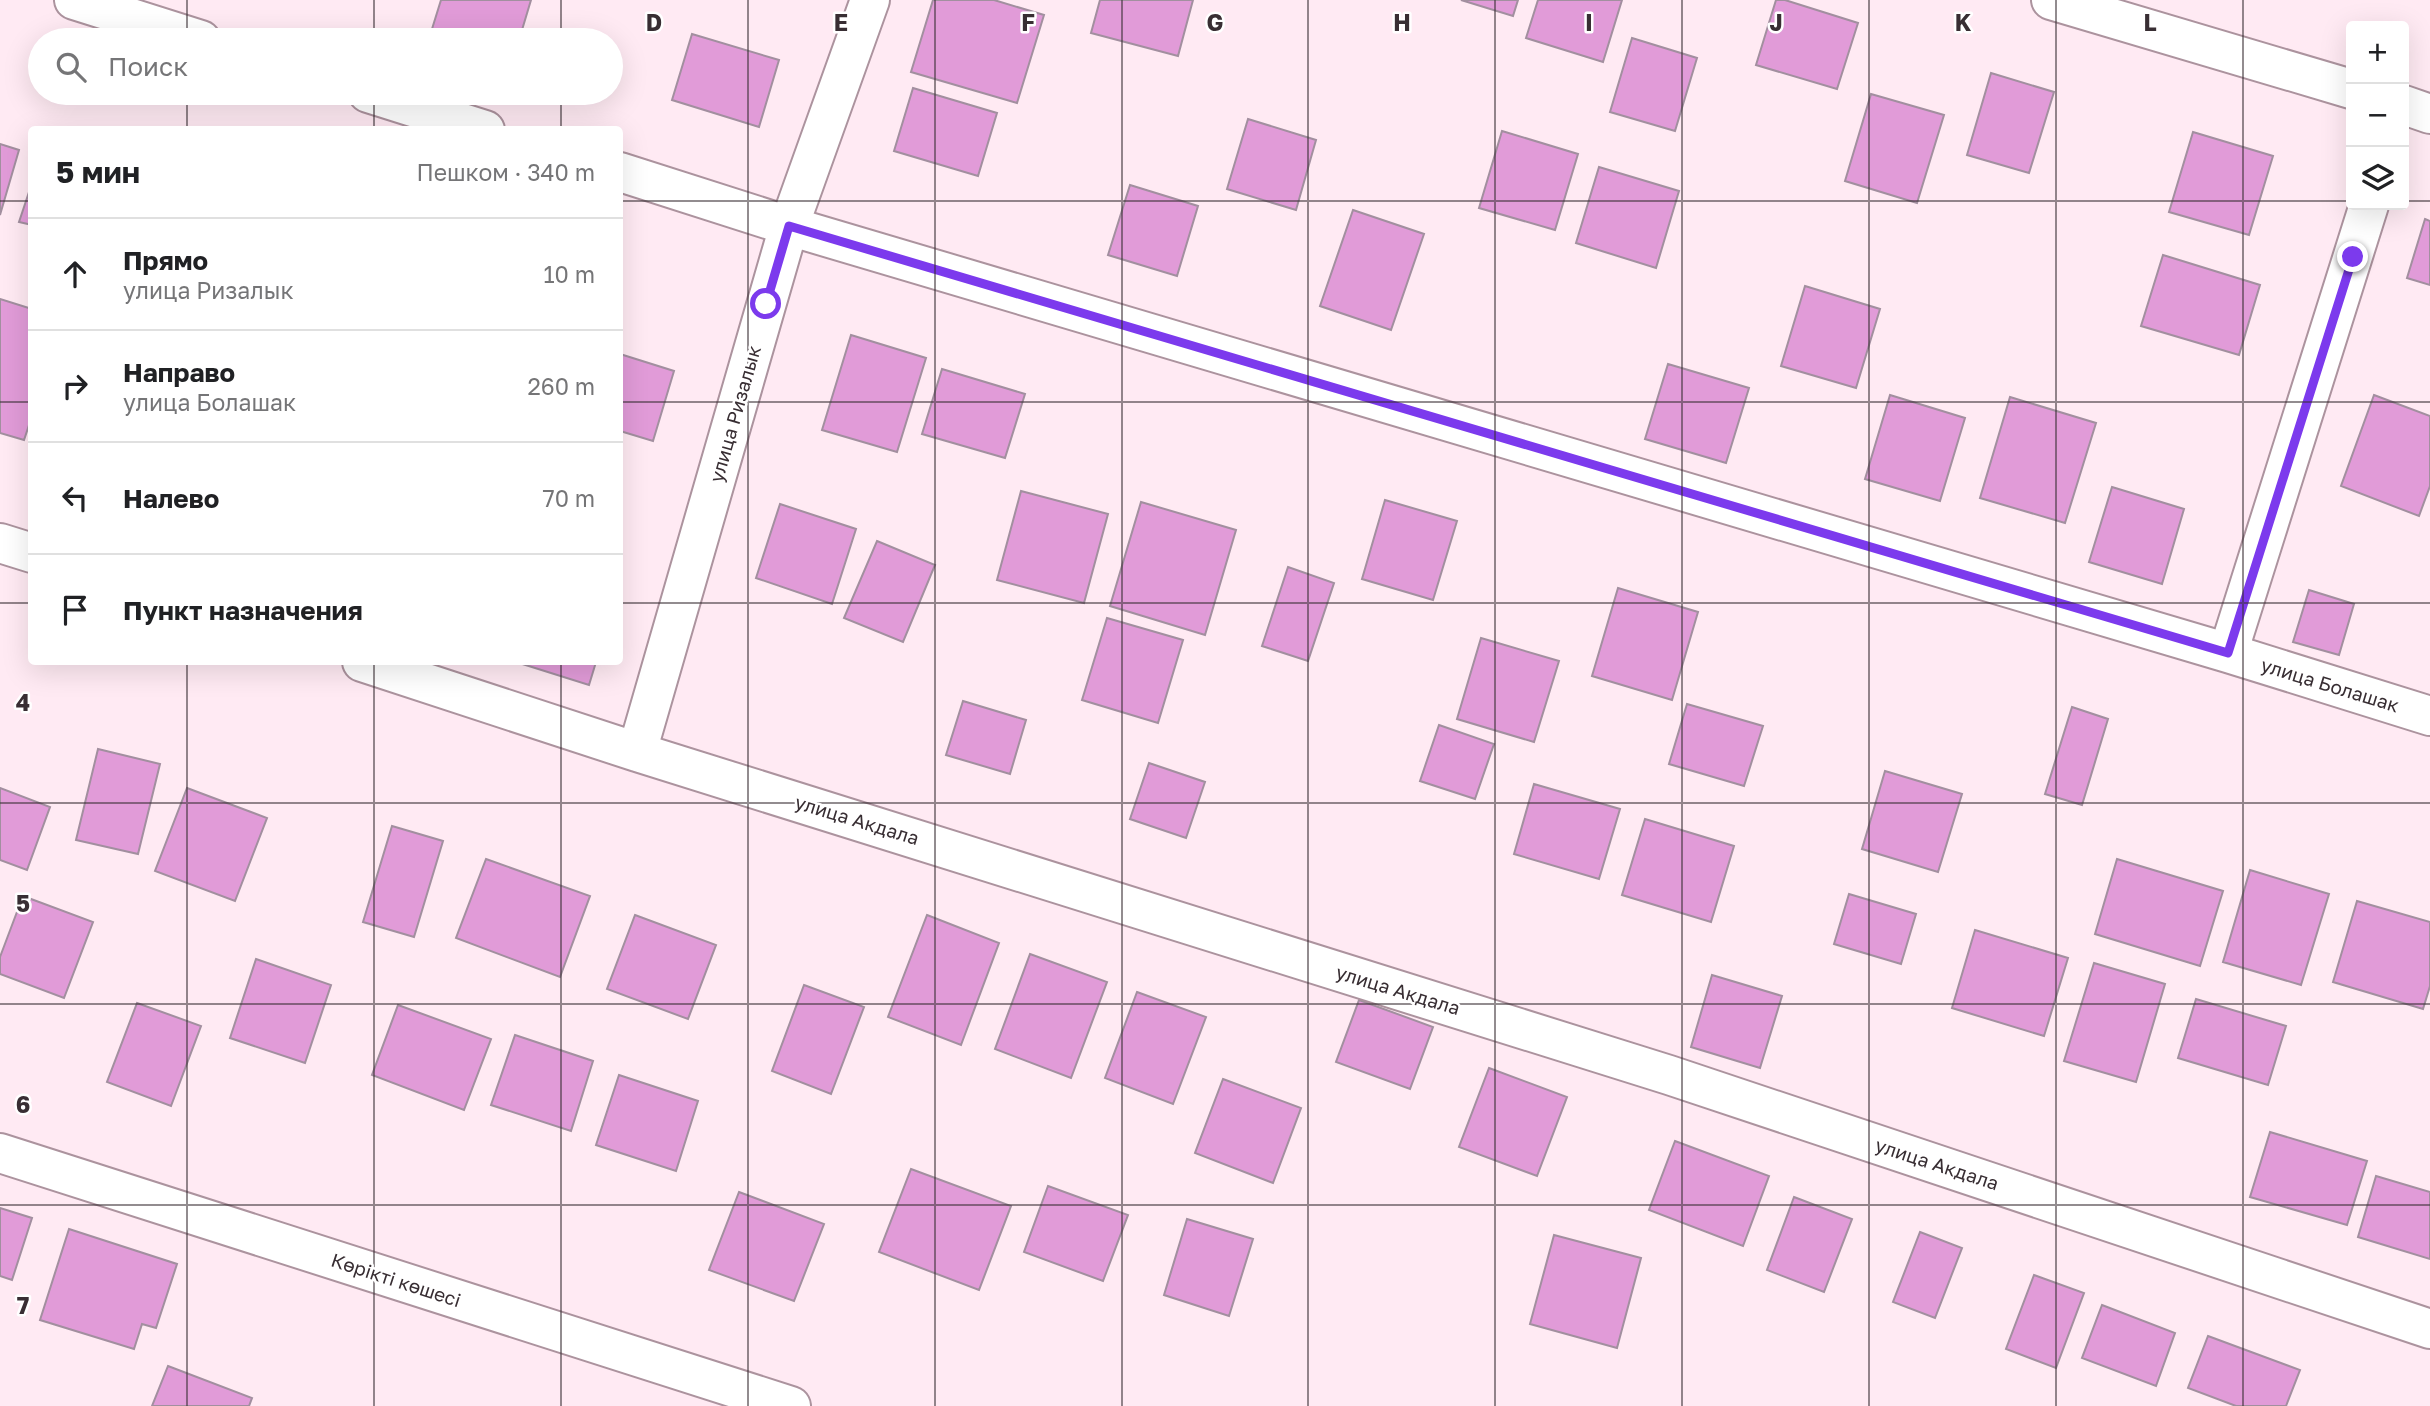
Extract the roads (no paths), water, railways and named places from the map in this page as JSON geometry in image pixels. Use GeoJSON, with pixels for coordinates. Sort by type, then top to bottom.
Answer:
{"type":"FeatureCollection","features":[{"type":"Feature","properties":{"kind":"street"},"geometry":{"type":"LineString","coordinates":[[74,0],[163,28]]}},
{"type":"Feature","properties":{"kind":"street","name":"улица Ризалык"},"geometry":{"type":"LineString","coordinates":[[637,752],[789,226],[870,0]]}},
{"type":"Feature","properties":{"kind":"street"},"geometry":{"type":"LineString","coordinates":[[2051,0],[2346,88]]}},
{"type":"Feature","properties":{"kind":"street"},"geometry":{"type":"LineString","coordinates":[[406,105],[472,126]]}},
{"type":"Feature","properties":{"kind":"street"},"geometry":{"type":"LineString","coordinates":[[2409,107],[2430,114]]}},
{"type":"Feature","properties":{"kind":"street","name":"улица Болашак"},"geometry":{"type":"LineString","coordinates":[[623,173],[789,226],[2228,653],[2430,716]]}},
{"type":"Feature","properties":{"kind":"street"},"geometry":{"type":"LineString","coordinates":[[2228,653],[2367,210]]}},
{"type":"Feature","properties":{"kind":"street"},"geometry":{"type":"LineString","coordinates":[[0,543],[28,552]]}},
{"type":"Feature","properties":{"kind":"street","name":"улица Акдала"},"geometry":{"type":"LineString","coordinates":[[371,665],[637,752],[1668,1074],[2430,1329]]}},
{"type":"Feature","properties":{"kind":"street","name":"Көрікті көшесі"},"geometry":{"type":"LineString","coordinates":[[0,1153],[791,1406]]}}]}
